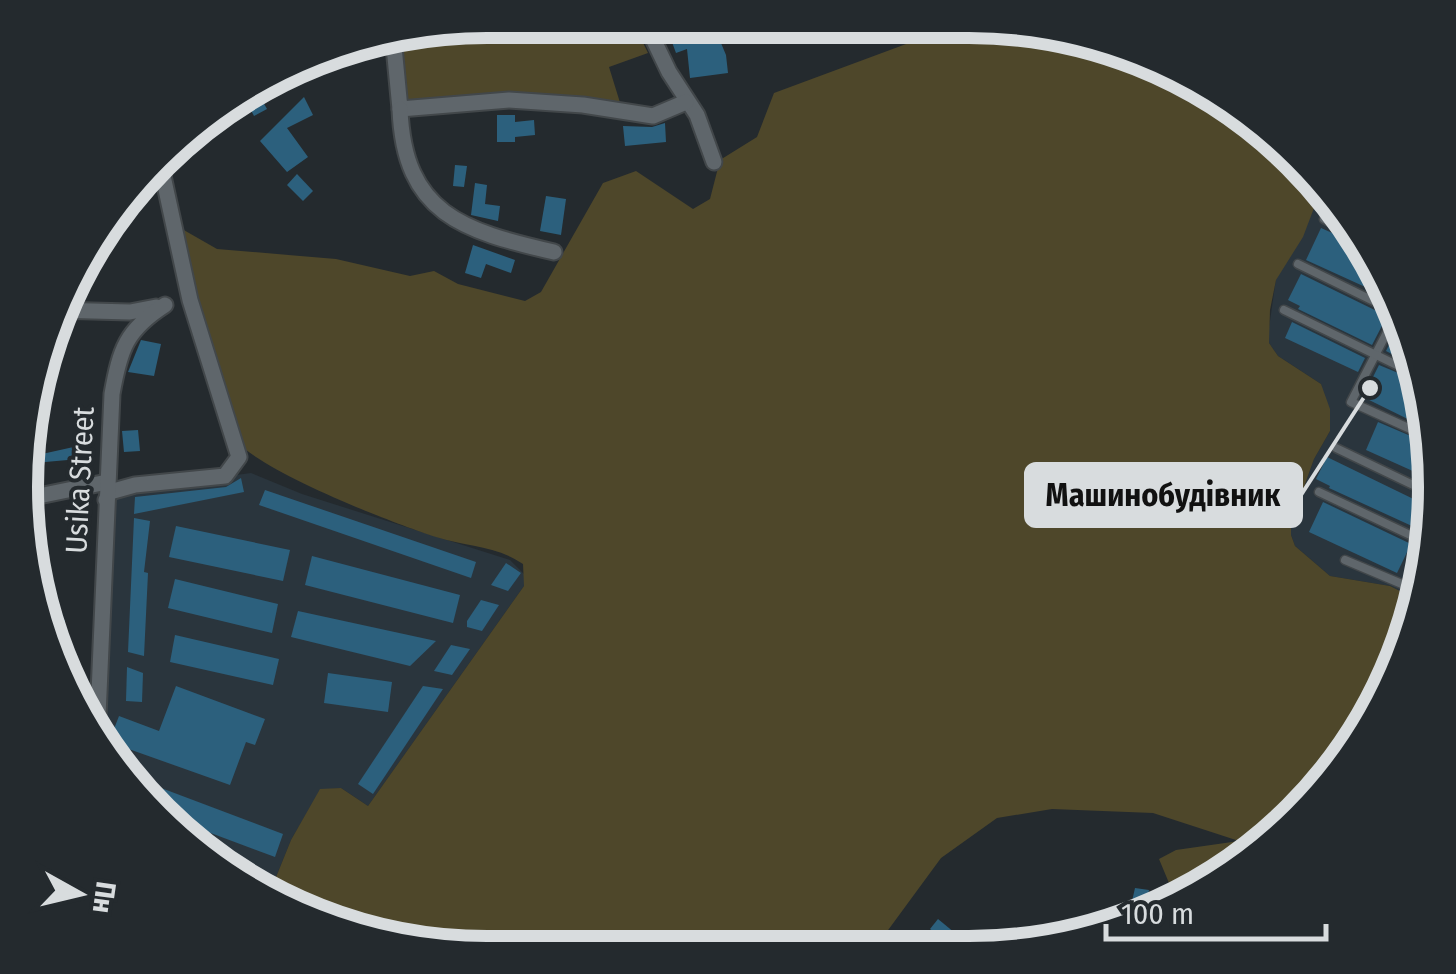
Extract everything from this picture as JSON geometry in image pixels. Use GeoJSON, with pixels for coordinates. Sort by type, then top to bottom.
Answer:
{"type":"FeatureCollection","features":[{"type":"Feature","properties":{"kind":"street"},"geometry":{"type":"LineString","coordinates":[[653,38],[686,102],[697,115],[714,162]]}},
{"type":"Feature","properties":{"kind":"street"},"geometry":{"type":"LineString","coordinates":[[393,47],[401,144],[418,185],[435,206],[476,231],[554,252]]}},
{"type":"Feature","properties":{"kind":"street"},"geometry":{"type":"LineString","coordinates":[[400,109],[510,100],[584,105],[653,116],[686,102]]}},
{"type":"Feature","properties":{"kind":"street"},"geometry":{"type":"LineString","coordinates":[[106,500],[110,492],[135,485],[225,476],[239,458],[190,300],[163,176]]}},
{"type":"Feature","properties":{"kind":"street"},"geometry":{"type":"LineString","coordinates":[[74,311],[130,312],[190,300]]}},
{"type":"Feature","properties":{"kind":"street","name":"Usika Street"},"geometry":{"type":"LineString","coordinates":[[97,710],[112,394],[128,336],[140,321],[165,305]]}},
{"type":"Feature","properties":{"kind":"street"},"geometry":{"type":"LineString","coordinates":[[38,496],[107,482]]}},
{"type":"Feature","properties":{"kind":"lane"},"geometry":{"type":"LineString","coordinates":[[1324,219],[1334,224]]}},
{"type":"Feature","properties":{"kind":"lane"},"geometry":{"type":"LineString","coordinates":[[1298,264],[1378,302]]}},
{"type":"Feature","properties":{"kind":"lane"},"geometry":{"type":"LineString","coordinates":[[1284,310],[1402,367]]}},
{"type":"Feature","properties":{"kind":"lane"},"geometry":{"type":"LineString","coordinates":[[1390,330],[1351,402],[1415,431]]}},
{"type":"Feature","properties":{"kind":"lane"},"geometry":{"type":"LineString","coordinates":[[1336,448],[1418,487]]}},
{"type":"Feature","properties":{"kind":"lane"},"geometry":{"type":"LineString","coordinates":[[1319,492],[1416,538]]}},
{"type":"Feature","properties":{"kind":"lane"},"geometry":{"type":"LineString","coordinates":[[1345,560],[1407,586]]}},
{"type":"Feature","properties":{"kind":"shaded area"},"geometry":{"type":"Polygon","coordinates":[[[458,38],[641,38],[648,53],[609,67],[622,109],[404,102],[399,46],[458,38]]]}},
{"type":"Feature","properties":{"kind":"shaded area"},"geometry":{"type":"Polygon","coordinates":[[[922,38],[998,38],[1057,46],[1113,61],[1194,98],[1243,130],[1307,191],[1314,208],[1303,237],[1276,280],[1269,343],[1278,356],[1321,384],[1330,409],[1330,431],[1314,459],[1291,523],[1291,535],[1295,546],[1330,576],[1390,586],[1405,594],[1384,659],[1343,737],[1307,783],[1265,825],[1219,861],[1174,887],[1159,859],[1176,850],[1239,841],[1153,813],[1052,809],[997,818],[941,858],[884,936],[458,936],[399,928],[343,913],[274,882],[291,840],[320,789],[341,788],[368,806],[524,586],[523,564],[502,553],[436,537],[361,509],[273,468],[236,441],[175,225],[217,249],[336,259],[410,276],[434,271],[458,284],[525,301],[541,292],[603,183],[636,171],[693,209],[710,199],[720,160],[757,137],[774,93],[922,38]]]}},
{"type":"Feature","properties":{"kind":"shaded area"},"geometry":{"type":"Polygon","coordinates":[[[1308,192],[1343,237],[1372,288],[1395,343],[1410,399],[1418,458],[1418,516],[1405,594],[1390,586],[1330,576],[1295,546],[1291,523],[1314,459],[1330,431],[1321,384],[1278,356],[1269,343],[1276,279],[1308,192]]]}},
{"type":"Feature","properties":{"kind":"shaded area"},"geometry":{"type":"Polygon","coordinates":[[[251,473],[302,494],[510,560],[525,575],[524,586],[368,806],[341,788],[320,790],[291,840],[274,882],[213,844],[169,805],[130,761],[98,713],[110,492],[251,473]]]}},
{"type":"Feature","properties":{"kind":"building"},"geometry":{"type":"Polygon","coordinates":[[[670,38],[719,38],[728,73],[690,78],[687,49],[676,53],[670,38]]]}},
{"type":"Feature","properties":{"kind":"building"},"geometry":{"type":"Polygon","coordinates":[[[304,97],[313,115],[287,128],[308,157],[287,172],[260,141],[304,97]]]}},
{"type":"Feature","properties":{"kind":"building"},"geometry":{"type":"Polygon","coordinates":[[[261,99],[267,109],[254,116],[249,106],[261,99]]]}},
{"type":"Feature","properties":{"kind":"building"},"geometry":{"type":"Polygon","coordinates":[[[497,115],[515,115],[515,122],[534,120],[535,135],[515,137],[515,142],[497,142],[497,115]]]}},
{"type":"Feature","properties":{"kind":"building"},"geometry":{"type":"Polygon","coordinates":[[[665,123],[666,142],[625,146],[623,126],[652,127],[665,123]]]}},
{"type":"Feature","properties":{"kind":"building"},"geometry":{"type":"Polygon","coordinates":[[[455,165],[467,166],[464,187],[453,186],[455,165]]]}},
{"type":"Feature","properties":{"kind":"building"},"geometry":{"type":"Polygon","coordinates":[[[297,174],[313,191],[303,201],[287,185],[297,174]]]}},
{"type":"Feature","properties":{"kind":"building"},"geometry":{"type":"Polygon","coordinates":[[[475,183],[487,185],[485,204],[500,206],[498,221],[471,215],[475,183]]]}},
{"type":"Feature","properties":{"kind":"building"},"geometry":{"type":"Polygon","coordinates":[[[546,196],[566,199],[561,235],[540,231],[546,196]]]}},
{"type":"Feature","properties":{"kind":"building"},"geometry":{"type":"Polygon","coordinates":[[[1321,228],[1344,238],[1373,291],[1306,260],[1321,228]]]}},
{"type":"Feature","properties":{"kind":"building"},"geometry":{"type":"Polygon","coordinates":[[[473,245],[515,260],[511,273],[486,264],[481,278],[465,273],[473,245]]]}},
{"type":"Feature","properties":{"kind":"building"},"geometry":{"type":"Polygon","coordinates":[[[1301,274],[1384,314],[1386,319],[1372,345],[1298,309],[1300,306],[1288,300],[1301,274]]]}},
{"type":"Feature","properties":{"kind":"building"},"geometry":{"type":"Polygon","coordinates":[[[1292,322],[1365,358],[1358,372],[1285,338],[1292,322]]]}},
{"type":"Feature","properties":{"kind":"building"},"geometry":{"type":"Polygon","coordinates":[[[1393,337],[1399,358],[1386,351],[1393,337]]]}},
{"type":"Feature","properties":{"kind":"building"},"geometry":{"type":"Polygon","coordinates":[[[141,340],[161,344],[154,376],[128,372],[141,340]]]}},
{"type":"Feature","properties":{"kind":"building"},"geometry":{"type":"Polygon","coordinates":[[[1379,365],[1404,375],[1414,422],[1363,397],[1379,365]]]}},
{"type":"Feature","properties":{"kind":"building"},"geometry":{"type":"Polygon","coordinates":[[[1378,422],[1416,438],[1418,473],[1366,450],[1378,422]]]}},
{"type":"Feature","properties":{"kind":"building"},"geometry":{"type":"Polygon","coordinates":[[[138,430],[140,451],[124,452],[122,431],[138,430]]]}},
{"type":"Feature","properties":{"kind":"building"},"geometry":{"type":"Polygon","coordinates":[[[78,446],[79,459],[38,463],[38,455],[78,446]]]}},
{"type":"Feature","properties":{"kind":"building"},"geometry":{"type":"Polygon","coordinates":[[[1327,457],[1418,501],[1417,528],[1329,488],[1316,479],[1327,457]]]}},
{"type":"Feature","properties":{"kind":"building"},"geometry":{"type":"Polygon","coordinates":[[[241,478],[244,492],[134,514],[135,497],[226,487],[241,478]]]}},
{"type":"Feature","properties":{"kind":"building"},"geometry":{"type":"Polygon","coordinates":[[[265,490],[476,562],[471,578],[259,505],[265,490]]]}},
{"type":"Feature","properties":{"kind":"building"},"geometry":{"type":"Polygon","coordinates":[[[1323,502],[1411,544],[1397,573],[1309,532],[1323,502]]]}},
{"type":"Feature","properties":{"kind":"building"},"geometry":{"type":"Polygon","coordinates":[[[134,518],[150,521],[144,572],[148,573],[144,656],[128,652],[134,518]]]}},
{"type":"Feature","properties":{"kind":"building"},"geometry":{"type":"Polygon","coordinates":[[[176,526],[290,550],[283,581],[169,557],[176,526]]]}},
{"type":"Feature","properties":{"kind":"building"},"geometry":{"type":"Polygon","coordinates":[[[312,556],[460,595],[453,623],[305,585],[312,556]]]}},
{"type":"Feature","properties":{"kind":"building"},"geometry":{"type":"Polygon","coordinates":[[[506,563],[521,573],[508,591],[491,585],[506,563]]]}},
{"type":"Feature","properties":{"kind":"building"},"geometry":{"type":"Polygon","coordinates":[[[175,579],[278,604],[272,633],[168,608],[175,579]]]}},
{"type":"Feature","properties":{"kind":"building"},"geometry":{"type":"Polygon","coordinates":[[[481,600],[499,605],[482,631],[467,627],[481,600]]]}},
{"type":"Feature","properties":{"kind":"building"},"geometry":{"type":"Polygon","coordinates":[[[298,611],[436,641],[410,666],[291,637],[298,611]]]}},
{"type":"Feature","properties":{"kind":"building"},"geometry":{"type":"Polygon","coordinates":[[[58,620],[65,620],[63,637],[58,620]]]}},
{"type":"Feature","properties":{"kind":"building"},"geometry":{"type":"Polygon","coordinates":[[[175,635],[279,659],[273,685],[170,662],[175,635]]]}},
{"type":"Feature","properties":{"kind":"building"},"geometry":{"type":"Polygon","coordinates":[[[451,645],[470,649],[452,675],[434,671],[451,645]]]}},
{"type":"Feature","properties":{"kind":"building"},"geometry":{"type":"Polygon","coordinates":[[[127,667],[143,673],[142,702],[126,701],[127,667]]]}},
{"type":"Feature","properties":{"kind":"building"},"geometry":{"type":"Polygon","coordinates":[[[328,673],[392,682],[388,712],[324,703],[328,673]]]}},
{"type":"Feature","properties":{"kind":"building"},"geometry":{"type":"Polygon","coordinates":[[[176,686],[265,719],[255,745],[246,742],[230,785],[119,746],[112,735],[119,716],[159,731],[176,686]]]}},
{"type":"Feature","properties":{"kind":"building"},"geometry":{"type":"Polygon","coordinates":[[[423,686],[443,689],[373,794],[358,784],[423,686]]]}},
{"type":"Feature","properties":{"kind":"building"},"geometry":{"type":"Polygon","coordinates":[[[150,784],[283,834],[275,857],[192,826],[150,784]]]}},
{"type":"Feature","properties":{"kind":"building"},"geometry":{"type":"Polygon","coordinates":[[[1135,888],[1149,890],[1147,899],[1131,906],[1135,888]]]}},
{"type":"Feature","properties":{"kind":"building"},"geometry":{"type":"Polygon","coordinates":[[[938,919],[955,933],[938,936],[930,929],[938,919]]]}},
{"type":"Feature","properties":{"kind":"place","name":"Машинобудівник"},"geometry":{"type":"Point","coordinates":[1370,388]}}]}
